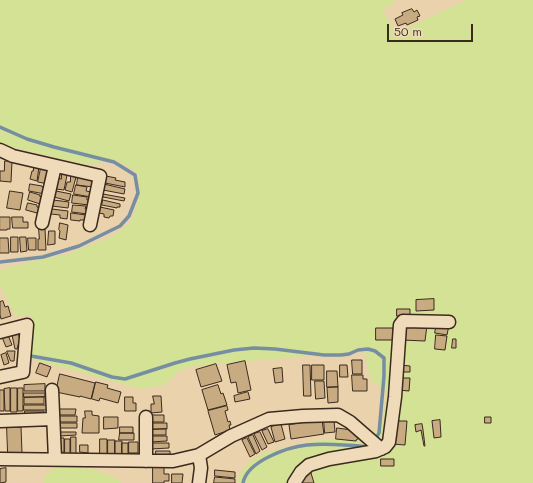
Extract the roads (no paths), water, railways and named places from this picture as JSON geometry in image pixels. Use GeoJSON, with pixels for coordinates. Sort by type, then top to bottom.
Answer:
{"type":"FeatureCollection","features":[{"type":"Feature","properties":{"kind":"street"},"geometry":{"type":"LineString","coordinates":[[0,150],[13,156],[100,176],[90,225]]}},
{"type":"Feature","properties":{"kind":"street"},"geometry":{"type":"LineString","coordinates":[[42,223],[55,166]]}},
{"type":"Feature","properties":{"kind":"street"},"geometry":{"type":"LineString","coordinates":[[294,483],[301,472],[309,465],[328,459],[376,451],[385,447],[389,442],[395,396],[400,325],[403,321],[449,322]]}},
{"type":"Feature","properties":{"kind":"street"},"geometry":{"type":"LineString","coordinates":[[0,332],[27,325],[24,372],[0,377]]}},
{"type":"Feature","properties":{"kind":"street"},"geometry":{"type":"LineString","coordinates":[[52,390],[55,459]]}},
{"type":"Feature","properties":{"kind":"street"},"geometry":{"type":"LineString","coordinates":[[0,459],[173,461],[199,455],[231,436],[269,419],[338,414],[350,422],[381,449]]}},
{"type":"Feature","properties":{"kind":"street"},"geometry":{"type":"LineString","coordinates":[[146,417],[146,461]]}},
{"type":"Feature","properties":{"kind":"street"},"geometry":{"type":"LineString","coordinates":[[0,421],[53,420]]}},
{"type":"Feature","properties":{"kind":"street"},"geometry":{"type":"LineString","coordinates":[[199,455],[201,468],[199,483]]}},
{"type":"Feature","properties":{"kind":"waterway"},"geometry":{"type":"LineString","coordinates":[[0,127],[27,139],[114,162],[135,175],[138,193],[129,216],[120,226],[79,246],[43,257],[0,262]]}},
{"type":"Feature","properties":{"kind":"waterway"},"geometry":{"type":"LineString","coordinates":[[31,356],[71,363],[112,377],[125,379],[190,359],[234,350],[254,348],[324,355],[341,355],[368,349],[375,351],[384,358],[379,433],[375,440]]}},
{"type":"Feature","properties":{"kind":"waterway"},"geometry":{"type":"LineString","coordinates":[[243,483],[246,475],[252,468],[269,456],[299,446],[323,444],[370,447]]}}]}
